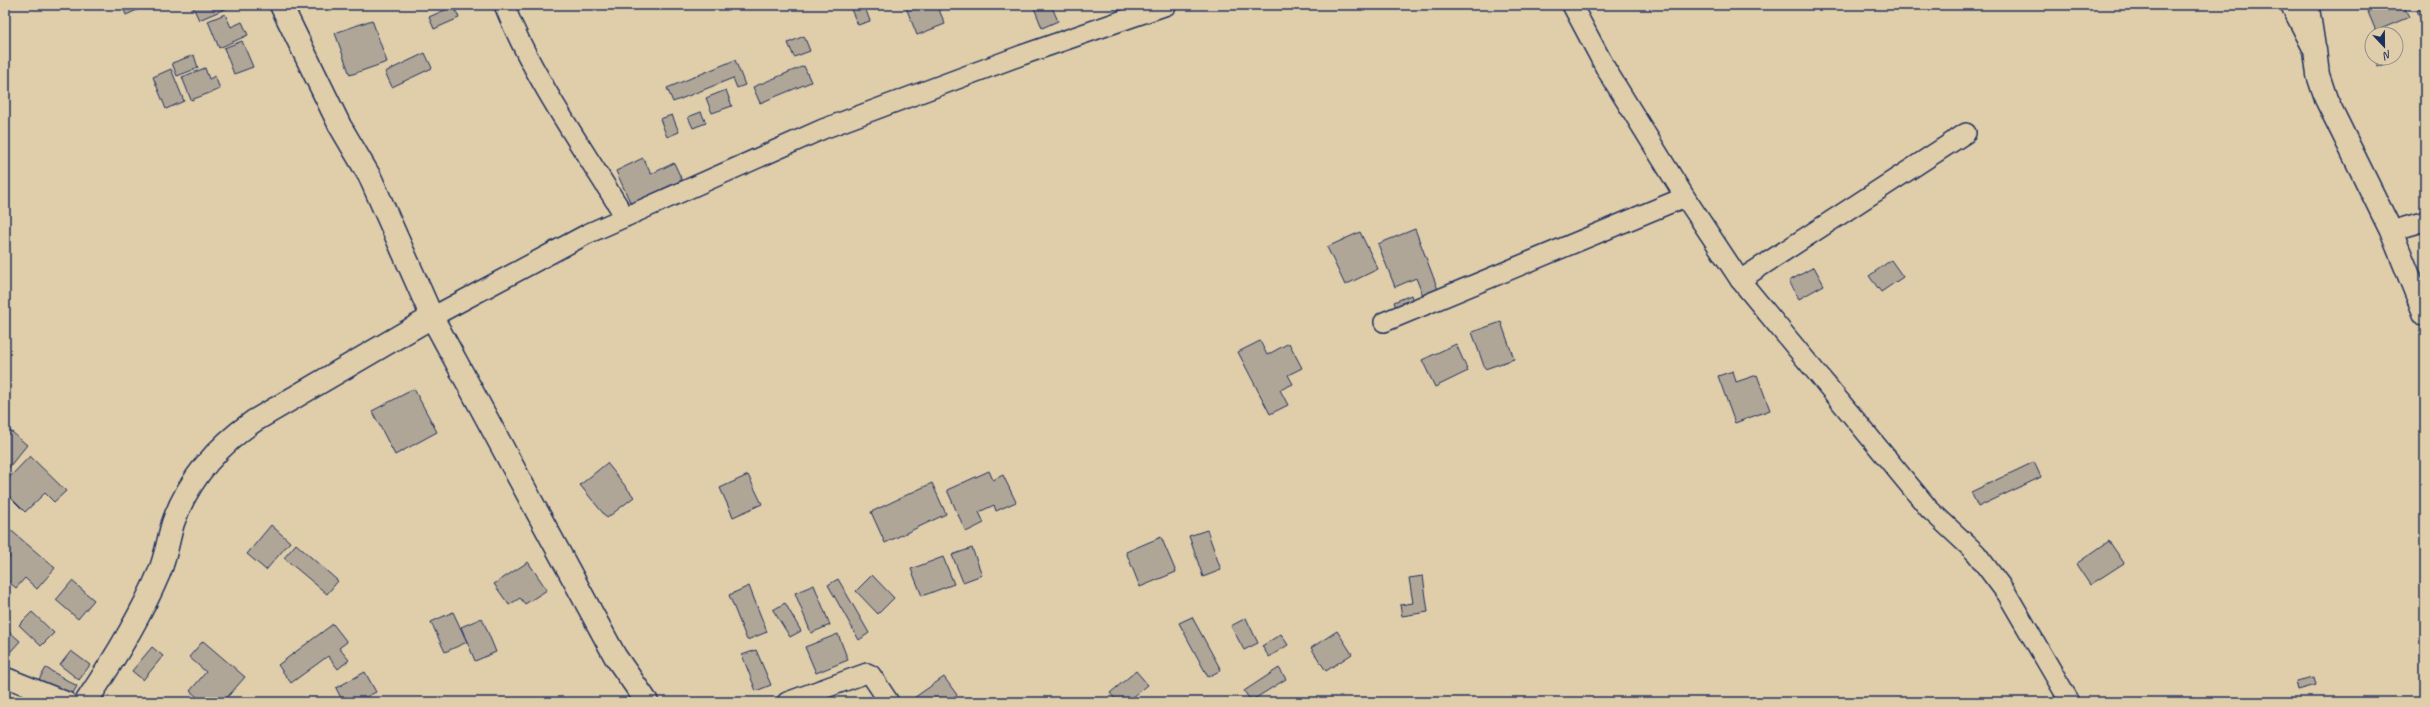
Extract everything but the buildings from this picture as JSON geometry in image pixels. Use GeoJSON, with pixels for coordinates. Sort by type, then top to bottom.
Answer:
{"type":"FeatureCollection","features":[{"type":"Feature","properties":{"kind":"street"},"geometry":{"type":"LineString","coordinates":[[281,5],[340,126],[370,177],[432,317],[615,656],[647,702]]}},
{"type":"Feature","properties":{"kind":"street"},"geometry":{"type":"LineString","coordinates":[[504,5],[514,32],[550,96],[625,217]]}},
{"type":"Feature","properties":{"kind":"street"},"geometry":{"type":"LineString","coordinates":[[86,702],[144,604],[160,572],[173,522],[190,488],[209,460],[231,437],[254,421],[432,317],[588,234],[625,217],[823,129],[1022,55],[1167,5]]}},
{"type":"Feature","properties":{"kind":"street"},"geometry":{"type":"LineString","coordinates":[[1572,5],[1606,69],[1685,196],[1740,280],[1919,497],[1976,553],[2007,594],[2070,702]]}},
{"type":"Feature","properties":{"kind":"street"},"geometry":{"type":"LineString","coordinates":[[2292,5],[2315,50]]}},
{"type":"Feature","properties":{"kind":"street"},"geometry":{"type":"LineString","coordinates":[[2309,5],[2318,75],[2326,99],[2391,231],[2425,315]]}},
{"type":"Feature","properties":{"kind":"street"},"geometry":{"type":"LineString","coordinates":[[1740,280],[1966,133]]}},
{"type":"Feature","properties":{"kind":"street"},"geometry":{"type":"LineString","coordinates":[[1384,322],[1685,196]]}},
{"type":"Feature","properties":{"kind":"street"},"geometry":{"type":"LineString","coordinates":[[2391,231],[2425,221]]}},
{"type":"Feature","properties":{"kind":"street"},"geometry":{"type":"LineString","coordinates":[[787,702],[866,673],[871,675],[889,702]]}},
{"type":"Feature","properties":{"kind":"street"},"geometry":{"type":"LineString","coordinates":[[5,677],[67,702]]}}]}
